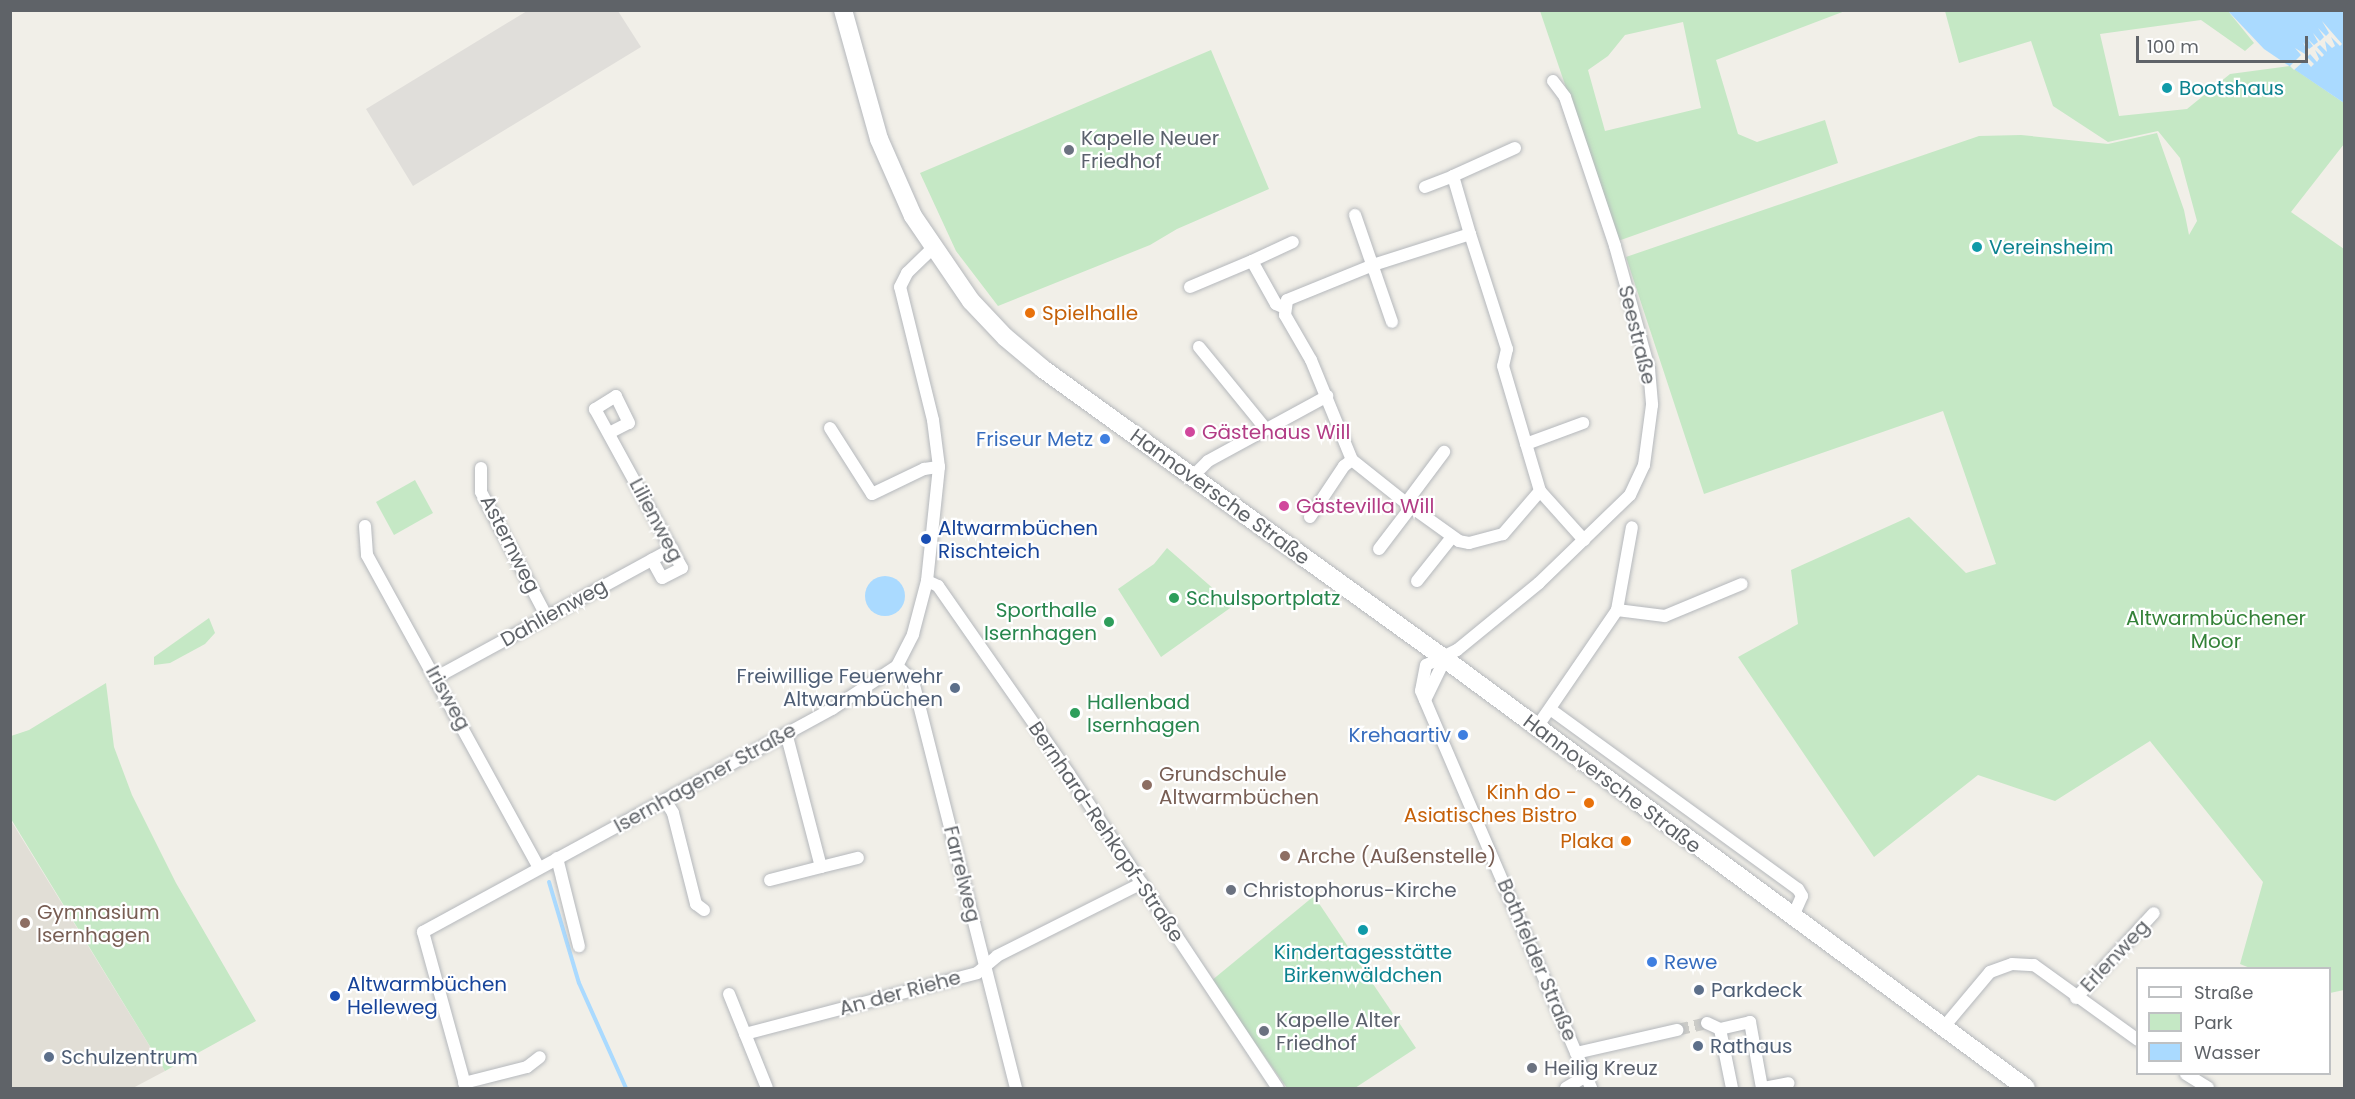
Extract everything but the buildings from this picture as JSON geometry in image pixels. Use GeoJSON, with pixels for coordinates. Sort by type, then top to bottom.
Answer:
{"type":"FeatureCollection","features":[{"type":"Feature","properties":{"kind":"main road","name":"Hannoversche Straße"},"geometry":{"type":"LineString","coordinates":[[843,10],[879,139],[893,175],[932,249],[971,301],[1030,359],[1445,658],[1792,918],[2026,1089]]}},
{"type":"Feature","properties":{"kind":"street","name":"Seestraße"},"geometry":{"type":"LineString","coordinates":[[1445,658],[1539,583],[1584,540],[1630,495],[1644,465],[1652,405],[1649,369],[1615,246],[1565,97],[1553,81]]}},
{"type":"Feature","properties":{"kind":"street"},"geometry":{"type":"LineString","coordinates":[[1425,187],[1515,148]]}},
{"type":"Feature","properties":{"kind":"street"},"geometry":{"type":"LineString","coordinates":[[1454,176],[1507,349],[1503,366],[1539,491],[1584,540]]}},
{"type":"Feature","properties":{"kind":"street"},"geometry":{"type":"LineString","coordinates":[[1355,215],[1392,321]]}},
{"type":"Feature","properties":{"kind":"street"},"geometry":{"type":"LineString","coordinates":[[1284,308],[1287,300],[1372,265],[1470,234]]}},
{"type":"Feature","properties":{"kind":"street"},"geometry":{"type":"LineString","coordinates":[[1190,287],[1293,242]]}},
{"type":"Feature","properties":{"kind":"street","name":"Isernhagener Straße"},"geometry":{"type":"LineString","coordinates":[[465,1086],[423,932],[786,734],[872,685],[897,666],[913,634],[927,581],[939,467],[933,420],[900,287],[907,273],[932,249]]}},
{"type":"Feature","properties":{"kind":"street"},"geometry":{"type":"LineString","coordinates":[[1252,261],[1276,304],[1284,308],[1327,396],[1352,460],[1408,505],[1452,537],[1468,543],[1503,534],[1539,491]]}},
{"type":"Feature","properties":{"kind":"street"},"geometry":{"type":"LineString","coordinates":[[1199,347],[1265,428]]}},
{"type":"Feature","properties":{"kind":"street"},"geometry":{"type":"LineString","coordinates":[[1193,476],[1208,461],[1327,396]]}},
{"type":"Feature","properties":{"kind":"street"},"geometry":{"type":"LineString","coordinates":[[1526,444],[1583,423]]}},
{"type":"Feature","properties":{"kind":"street"},"geometry":{"type":"LineString","coordinates":[[830,428],[872,494],[924,469],[939,467]]}},
{"type":"Feature","properties":{"kind":"street","name":"Lilienweg"},"geometry":{"type":"LineString","coordinates":[[609,433],[682,568],[662,578],[652,560]]}},
{"type":"Feature","properties":{"kind":"street"},"geometry":{"type":"LineString","coordinates":[[1379,549],[1444,452]]}},
{"type":"Feature","properties":{"kind":"street"},"geometry":{"type":"LineString","coordinates":[[1310,517],[1344,466],[1352,460]]}},
{"type":"Feature","properties":{"kind":"street","name":"Asternweg"},"geometry":{"type":"LineString","coordinates":[[481,468],[481,492],[547,617]]}},
{"type":"Feature","properties":{"kind":"street","name":"Irisweg"},"geometry":{"type":"LineString","coordinates":[[365,526],[367,555],[539,868]]}},
{"type":"Feature","properties":{"kind":"street"},"geometry":{"type":"LineString","coordinates":[[1537,727],[1617,610],[1632,527]]}},
{"type":"Feature","properties":{"kind":"street"},"geometry":{"type":"LineString","coordinates":[[1417,581],[1452,537]]}},
{"type":"Feature","properties":{"kind":"street","name":"Dahlienweg"},"geometry":{"type":"LineString","coordinates":[[436,677],[672,549]]}},
{"type":"Feature","properties":{"kind":"street","name":"Bernhard-Rehkopf-Straße"},"geometry":{"type":"LineString","coordinates":[[927,581],[938,586],[1142,883],[1278,1089]]}},
{"type":"Feature","properties":{"kind":"street"},"geometry":{"type":"LineString","coordinates":[[1617,610],[1665,616],[1742,584]]}},
{"type":"Feature","properties":{"kind":"street","name":"Bothfelder Straße"},"geometry":{"type":"LineString","coordinates":[[1445,658],[1425,700],[1591,1089]]}},
{"type":"Feature","properties":{"kind":"street","name":"Farrelweg"},"geometry":{"type":"LineString","coordinates":[[897,666],[913,681],[1016,1089]]}},
{"type":"Feature","properties":{"kind":"street","name":"Hannoversche Straße"},"geometry":{"type":"LineString","coordinates":[[1550,709],[1798,889],[1802,896],[1792,918]]}},
{"type":"Feature","properties":{"kind":"street"},"geometry":{"type":"LineString","coordinates":[[786,734],[821,867]]}},
{"type":"Feature","properties":{"kind":"street"},"geometry":{"type":"LineString","coordinates":[[665,800],[673,813],[696,904],[704,910]]}},
{"type":"Feature","properties":{"kind":"street"},"geometry":{"type":"LineString","coordinates":[[557,858],[579,946]]}},
{"type":"Feature","properties":{"kind":"street"},"geometry":{"type":"LineString","coordinates":[[770,880],[858,858]]}},
{"type":"Feature","properties":{"kind":"street","name":"An der Riehe"},"geometry":{"type":"LineString","coordinates":[[745,1034],[977,973],[997,956],[1142,883]]}},
{"type":"Feature","properties":{"kind":"street","name":"Erlenweg"},"geometry":{"type":"LineString","coordinates":[[2076,998],[2154,914]]}},
{"type":"Feature","properties":{"kind":"street"},"geometry":{"type":"LineString","coordinates":[[1943,1028],[1990,972],[2012,964],[2034,965],[2076,998],[2136,1039]]}},
{"type":"Feature","properties":{"kind":"street"},"geometry":{"type":"LineString","coordinates":[[729,994],[767,1089]]}},
{"type":"Feature","properties":{"kind":"street"},"geometry":{"type":"LineString","coordinates":[[1707,1023],[1720,1029],[1750,1022],[1764,1088],[1789,1083]]}},
{"type":"Feature","properties":{"kind":"street"},"geometry":{"type":"LineString","coordinates":[[1720,1029],[1732,1089]]}},
{"type":"Feature","properties":{"kind":"street"},"geometry":{"type":"LineString","coordinates":[[1575,1053],[1677,1030]]}},
{"type":"Feature","properties":{"kind":"street"},"geometry":{"type":"LineString","coordinates":[[465,1086],[526,1067],[540,1058]]}},
{"type":"Feature","properties":{"kind":"street"},"geometry":{"type":"LineString","coordinates":[[2187,1075],[2208,1089]]}},
{"type":"Feature","properties":{"kind":"street"},"geometry":{"type":"LineString","coordinates":[[1566,1089],[1586,1076]]}},
{"type":"Feature","properties":{"kind":"shaded area"},"geometry":{"type":"Polygon","coordinates":[[[527,11],[618,11],[641,47],[413,186],[366,109],[527,11]]]}},
{"type":"Feature","properties":{"kind":"shaded area"},"geometry":{"type":"Polygon","coordinates":[[[10,819],[165,1071],[133,1088],[11,1088],[10,819]]]}},
{"type":"Feature","properties":{"kind":"green space"},"geometry":{"type":"Polygon","coordinates":[[[1540,11],[1845,11],[1716,60],[1738,134],[1757,142],[1825,120],[1838,163],[1618,241],[1540,11]],[[1683,22],[1625,35],[1608,56],[1588,70],[1605,131],[1701,108],[1683,22]]]}},
{"type":"Feature","properties":{"kind":"green space","name":"Altwarmbüchener Moor"},"geometry":{"type":"Polygon","coordinates":[[[1945,11],[2228,11],[2254,43],[2245,51],[2201,20],[2100,34],[2119,116],[2187,109],[2230,74],[2290,66],[2344,103],[2344,144],[2291,212],[2344,249],[2344,990],[2331,993],[2331,967],[2248,967],[2240,964],[2263,882],[2150,741],[2055,801],[1978,775],[1874,857],[1738,657],[1798,624],[1791,570],[1909,517],[1966,573],[1996,564],[1943,411],[1704,494],[1626,257],[1979,136],[2021,135],[2108,144],[2157,133],[2184,210],[2189,235],[2197,221],[2180,158],[2158,131],[2108,142],[2053,106],[2031,41],[1959,63],[1945,11]]]}},
{"type":"Feature","properties":{"kind":"green space"},"geometry":{"type":"Polygon","coordinates":[[[1211,50],[1269,189],[1177,229],[1150,245],[998,306],[956,251],[920,173],[1211,50]]]}},
{"type":"Feature","properties":{"kind":"green space"},"geometry":{"type":"Polygon","coordinates":[[[415,480],[433,513],[394,535],[376,502],[415,480]]]}},
{"type":"Feature","properties":{"kind":"green space","name":"Schulsportplatz"},"geometry":{"type":"Polygon","coordinates":[[[1167,548],[1233,606],[1161,657],[1118,589],[1154,564],[1167,548]]]}},
{"type":"Feature","properties":{"kind":"green space"},"geometry":{"type":"Polygon","coordinates":[[[209,618],[215,633],[205,644],[170,663],[154,665],[154,657],[209,618]]]}},
{"type":"Feature","properties":{"kind":"green space"},"geometry":{"type":"Polygon","coordinates":[[[106,683],[114,747],[132,795],[176,883],[256,1021],[165,1071],[11,819],[11,736],[29,730],[106,683]]]}},
{"type":"Feature","properties":{"kind":"green space"},"geometry":{"type":"Polygon","coordinates":[[[1314,896],[1416,1048],[1355,1088],[1287,1088],[1211,981],[1314,896]]]}},
{"type":"Feature","properties":{"kind":"water"},"geometry":{"type":"Polygon","coordinates":[[[2228,11],[2344,11],[2344,103],[2264,49],[2228,11]]]}},
{"type":"Feature","properties":{"kind":"water"},"geometry":{"type":"Polygon","coordinates":[[[885,576],[893,577],[899,582],[904,588],[904,604],[899,610],[893,615],[885,616],[877,615],[871,610],[866,604],[865,596],[866,588],[871,582],[877,577],[885,576]]]}},
{"type":"Feature","properties":{"kind":"pier"},"geometry":{"type":"Polygon","coordinates":[[[2322,21],[2342,44],[2340,46],[2331,37],[2335,46],[2332,48],[2325,41],[2327,52],[2320,45],[2317,47],[2324,55],[2322,57],[2315,50],[2319,59],[2317,62],[2310,54],[2307,57],[2314,64],[2311,67],[2305,60],[2294,70],[2290,66],[2301,55],[2295,48],[2305,54],[2307,51],[2303,42],[2309,49],[2313,46],[2307,38],[2314,45],[2318,42],[2313,33],[2320,41],[2324,37],[2318,28],[2326,36],[2329,33],[2322,21]]]}},
{"type":"Feature","properties":{"kind":"waterway"},"geometry":{"type":"LineString","coordinates":[[549,882],[579,983],[626,1088]]}},
{"type":"Feature","properties":{"kind":"tunnel"},"geometry":{"type":"LineString","coordinates":[[1677,1030],[1707,1023]]}},
{"type":"Feature","properties":{"kind":"place","name":"Bootshaus"},"geometry":{"type":"Point","coordinates":[2167,88]}},
{"type":"Feature","properties":{"kind":"place","name":"Kapelle Neuer Friedhof"},"geometry":{"type":"Point","coordinates":[1069,150]}},
{"type":"Feature","properties":{"kind":"place","name":"Vereinsheim"},"geometry":{"type":"Point","coordinates":[1977,247]}},
{"type":"Feature","properties":{"kind":"place","name":"Spielhalle"},"geometry":{"type":"Point","coordinates":[1030,313]}},
{"type":"Feature","properties":{"kind":"place","name":"Gästehaus Will"},"geometry":{"type":"Point","coordinates":[1190,432]}},
{"type":"Feature","properties":{"kind":"place","name":"Friseur Metz"},"geometry":{"type":"Point","coordinates":[1105,439]}},
{"type":"Feature","properties":{"kind":"place","name":"Gästevilla Will"},"geometry":{"type":"Point","coordinates":[1284,506]}},
{"type":"Feature","properties":{"kind":"place","name":"Altwarmbüchen Rischteich"},"geometry":{"type":"Point","coordinates":[926,539]}},
{"type":"Feature","properties":{"kind":"place","name":"Schulsportplatz"},"geometry":{"type":"Point","coordinates":[1174,598]}},
{"type":"Feature","properties":{"kind":"place","name":"Sporthalle Isernhagen"},"geometry":{"type":"Point","coordinates":[1109,622]}},
{"type":"Feature","properties":{"kind":"place","name":"Freiwillige Feuerwehr Altwarmbüchen"},"geometry":{"type":"Point","coordinates":[955,688]}},
{"type":"Feature","properties":{"kind":"place","name":"Hallenbad Isernhagen"},"geometry":{"type":"Point","coordinates":[1075,713]}},
{"type":"Feature","properties":{"kind":"place","name":"Krehaartiv"},"geometry":{"type":"Point","coordinates":[1463,735]}},
{"type":"Feature","properties":{"kind":"place","name":"Grundschule Altwarmbüchen"},"geometry":{"type":"Point","coordinates":[1147,785]}},
{"type":"Feature","properties":{"kind":"place","name":"Kinh do - Asiatisches Bistro"},"geometry":{"type":"Point","coordinates":[1589,803]}},
{"type":"Feature","properties":{"kind":"place","name":"Plaka"},"geometry":{"type":"Point","coordinates":[1626,841]}},
{"type":"Feature","properties":{"kind":"place","name":"Arche (Außenstelle)"},"geometry":{"type":"Point","coordinates":[1285,856]}},
{"type":"Feature","properties":{"kind":"place","name":"Christophorus-Kirche"},"geometry":{"type":"Point","coordinates":[1231,890]}},
{"type":"Feature","properties":{"kind":"place","name":"Gymnasium Isernhagen"},"geometry":{"type":"Point","coordinates":[25,923]}},
{"type":"Feature","properties":{"kind":"place","name":"Kindertagesstätte Birkenwäldchen"},"geometry":{"type":"Point","coordinates":[1363,930]}},
{"type":"Feature","properties":{"kind":"place","name":"Rewe"},"geometry":{"type":"Point","coordinates":[1652,962]}},
{"type":"Feature","properties":{"kind":"place","name":"Parkdeck"},"geometry":{"type":"Point","coordinates":[1699,990]}},
{"type":"Feature","properties":{"kind":"place","name":"Altwarmbüchen Helleweg"},"geometry":{"type":"Point","coordinates":[335,996]}},
{"type":"Feature","properties":{"kind":"place","name":"Kapelle Alter Friedhof"},"geometry":{"type":"Point","coordinates":[1264,1031]}},
{"type":"Feature","properties":{"kind":"place","name":"Rathaus"},"geometry":{"type":"Point","coordinates":[1698,1046]}},
{"type":"Feature","properties":{"kind":"place","name":"Schulzentrum"},"geometry":{"type":"Point","coordinates":[49,1057]}},
{"type":"Feature","properties":{"kind":"place","name":"Heilig Kreuz"},"geometry":{"type":"Point","coordinates":[1532,1068]}}]}
